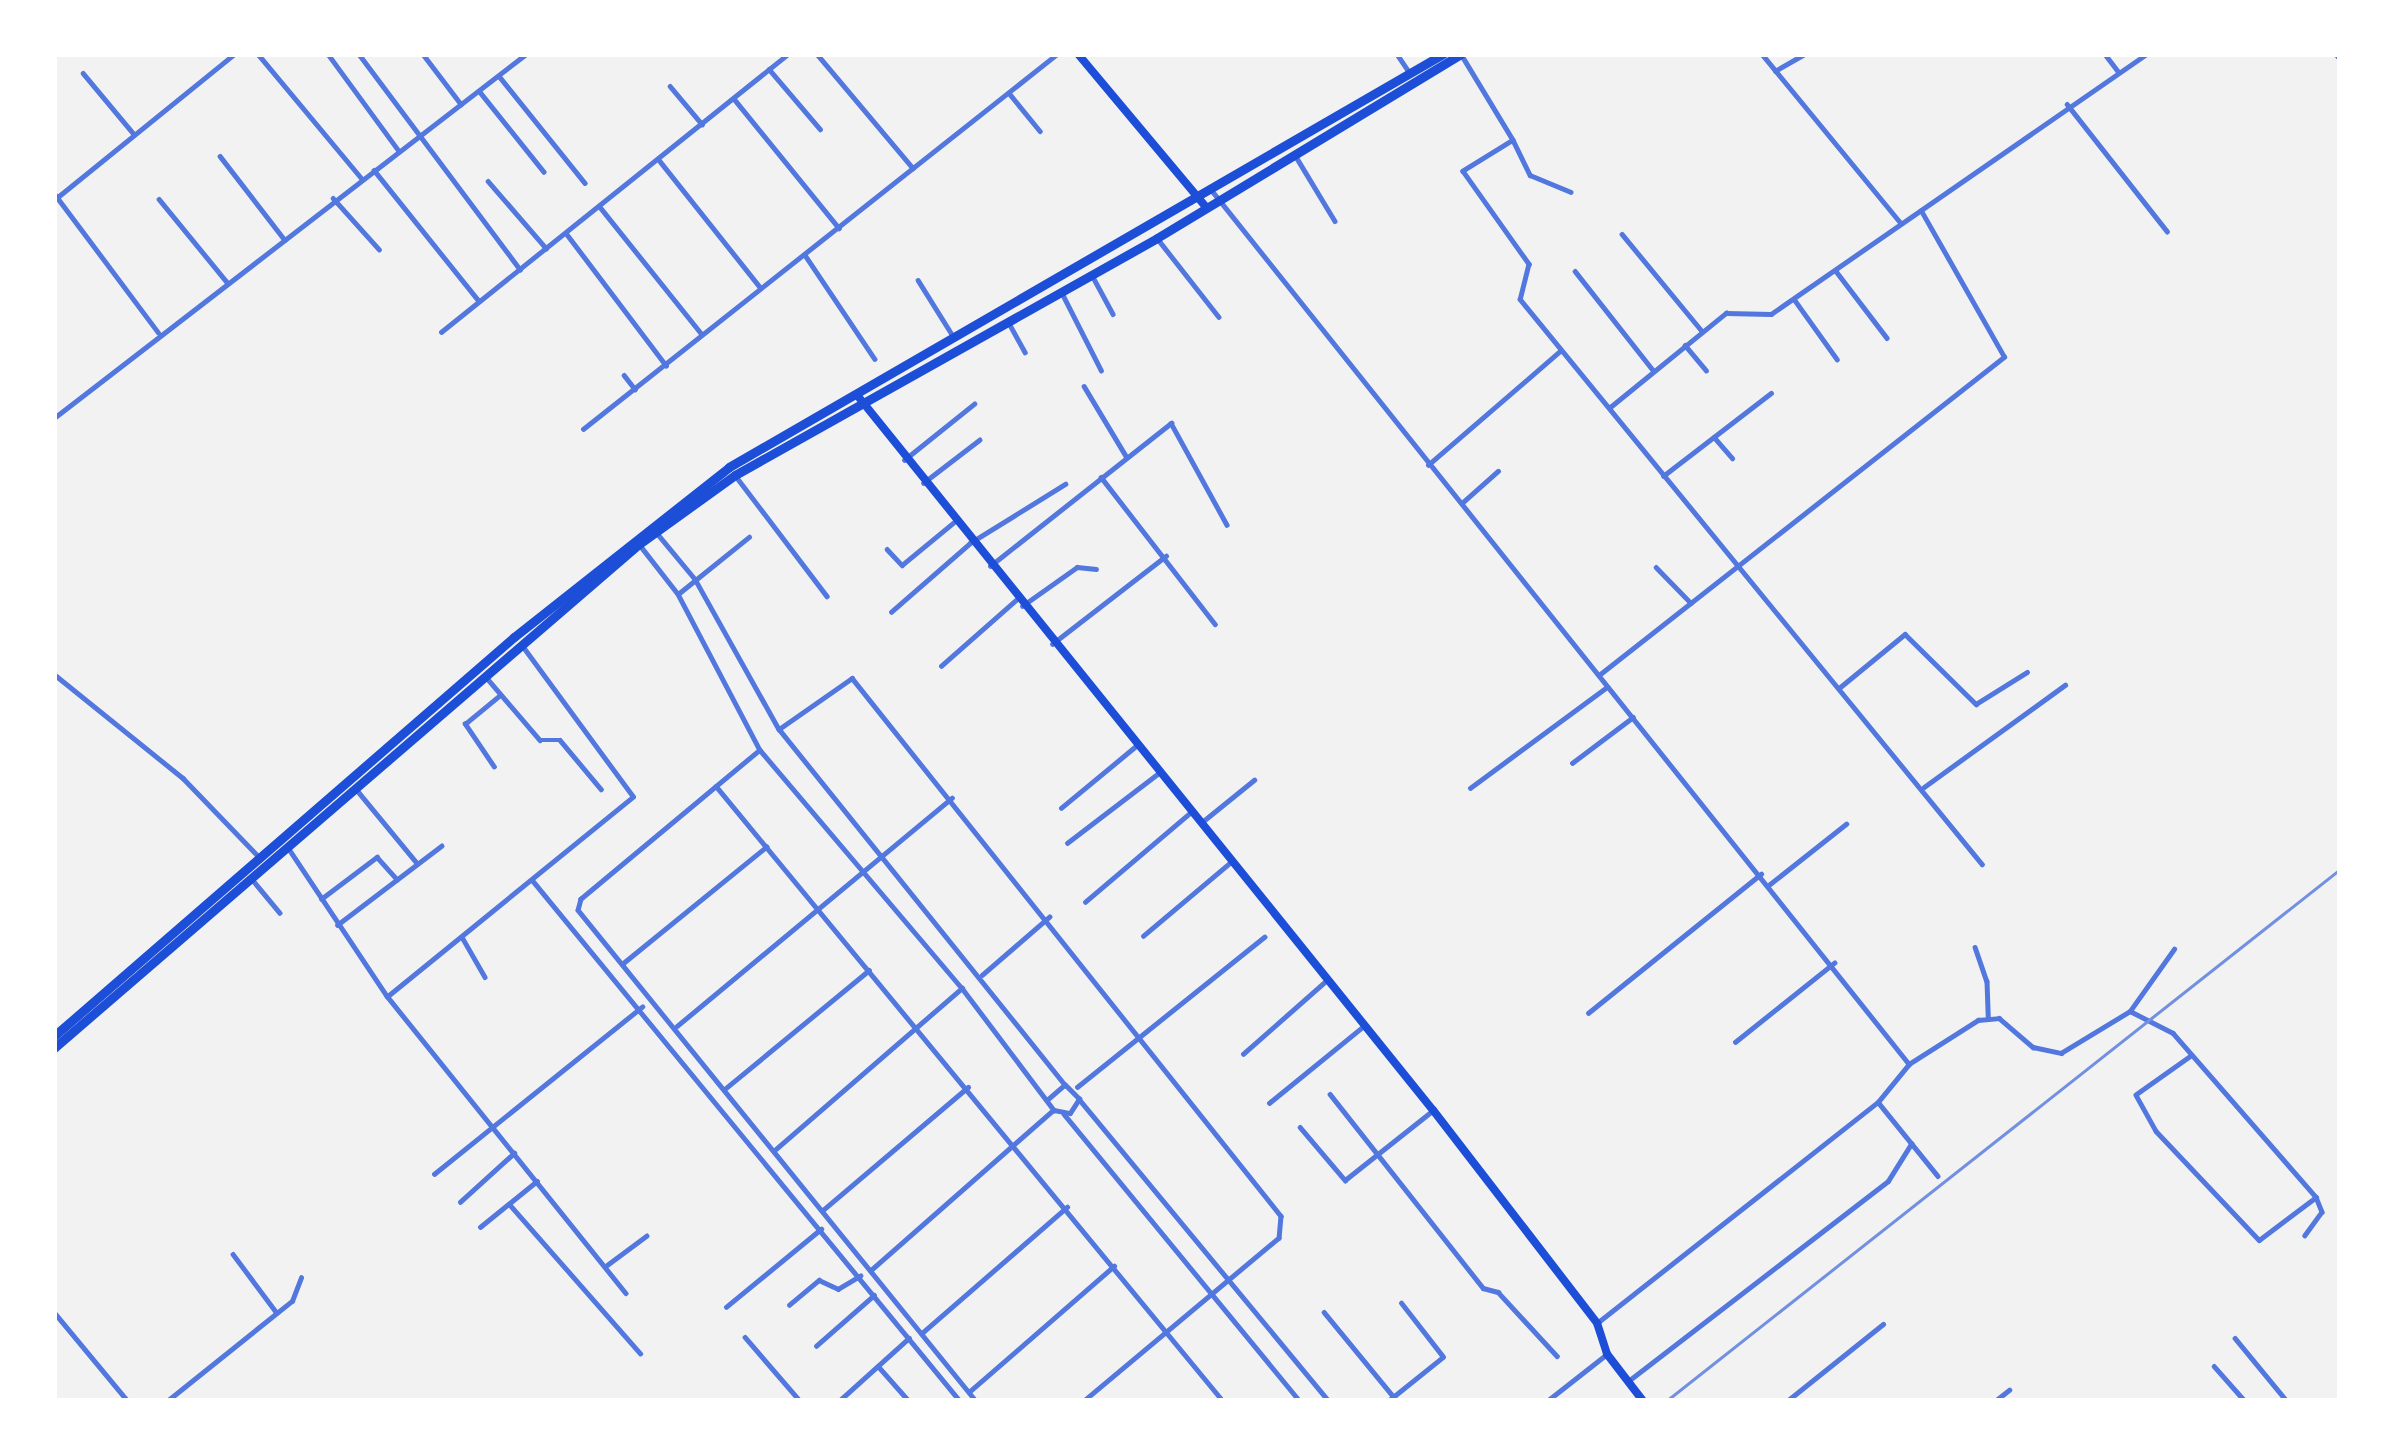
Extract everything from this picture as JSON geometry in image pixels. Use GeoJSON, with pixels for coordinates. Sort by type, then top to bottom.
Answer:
{"type":"FeatureCollection","features":[{"type":"Feature","properties":{"kind":"highway"},"geometry":{"type":"LineString","coordinates":[[54,1048],[639,544],[735,475],[955,339],[1203,204],[1443,54]]}},
{"type":"Feature","properties":{"kind":"highway"},"geometry":{"type":"LineString","coordinates":[[1216,196],[1461,54]]}},
{"type":"Feature","properties":{"kind":"highway"},"geometry":{"type":"LineString","coordinates":[[54,1036],[633,537],[729,467],[1157,238],[1203,204]]}},
{"type":"Feature","properties":{"kind":"main road"},"geometry":{"type":"LineString","coordinates":[[1078,54],[1203,204]]}},
{"type":"Feature","properties":{"kind":"main road"},"geometry":{"type":"LineString","coordinates":[[859,399],[953,523],[1432,1110],[1597,1323],[1607,1354],[1643,1401]]}},
{"type":"Feature","properties":{"kind":"street"},"geometry":{"type":"LineString","coordinates":[[159,333],[55,196],[234,54]]}},
{"type":"Feature","properties":{"kind":"street"},"geometry":{"type":"LineString","coordinates":[[258,54],[362,179]]}},
{"type":"Feature","properties":{"kind":"street"},"geometry":{"type":"LineString","coordinates":[[328,54],[399,151]]}},
{"type":"Feature","properties":{"kind":"street"},"geometry":{"type":"LineString","coordinates":[[359,54],[520,269]]}},
{"type":"Feature","properties":{"kind":"street"},"geometry":{"type":"LineString","coordinates":[[423,54],[461,104]]}},
{"type":"Feature","properties":{"kind":"street"},"geometry":{"type":"LineString","coordinates":[[441,332],[788,54]]}},
{"type":"Feature","properties":{"kind":"street"},"geometry":{"type":"LineString","coordinates":[[817,54],[913,168]]}},
{"type":"Feature","properties":{"kind":"street"},"geometry":{"type":"LineString","coordinates":[[584,430],[1057,54]]}},
{"type":"Feature","properties":{"kind":"street"},"geometry":{"type":"LineString","coordinates":[[1397,54],[1411,74]]}},
{"type":"Feature","properties":{"kind":"street"},"geometry":{"type":"LineString","coordinates":[[1461,54],[1532,176],[1571,192]]}},
{"type":"Feature","properties":{"kind":"street"},"geometry":{"type":"LineString","coordinates":[[1762,54],[1901,223]]}},
{"type":"Feature","properties":{"kind":"street"},"geometry":{"type":"LineString","coordinates":[[1775,71],[1805,54]]}},
{"type":"Feature","properties":{"kind":"street"},"geometry":{"type":"LineString","coordinates":[[2105,54],[2118,71]]}},
{"type":"Feature","properties":{"kind":"street"},"geometry":{"type":"LineString","coordinates":[[1609,408],[1730,311],[1767,315],[1794,299],[2067,104],[2147,54]]}},
{"type":"Feature","properties":{"kind":"street"},"geometry":{"type":"LineString","coordinates":[[2186,54],[2205,54]]}},
{"type":"Feature","properties":{"kind":"street"},"geometry":{"type":"LineString","coordinates":[[54,418],[521,56]]}},
{"type":"Feature","properties":{"kind":"street"},"geometry":{"type":"LineString","coordinates":[[769,69],[820,128]]}},
{"type":"Feature","properties":{"kind":"street"},"geometry":{"type":"LineString","coordinates":[[82,73],[134,133]]}},
{"type":"Feature","properties":{"kind":"street"},"geometry":{"type":"LineString","coordinates":[[499,76],[585,183]]}},
{"type":"Feature","properties":{"kind":"street"},"geometry":{"type":"LineString","coordinates":[[670,86],[702,124]]}},
{"type":"Feature","properties":{"kind":"street"},"geometry":{"type":"LineString","coordinates":[[478,90],[544,172]]}},
{"type":"Feature","properties":{"kind":"street"},"geometry":{"type":"LineString","coordinates":[[1009,92],[1040,131]]}},
{"type":"Feature","properties":{"kind":"street"},"geometry":{"type":"LineString","coordinates":[[735,100],[839,228]]}},
{"type":"Feature","properties":{"kind":"street"},"geometry":{"type":"LineString","coordinates":[[2067,104],[2167,231]]}},
{"type":"Feature","properties":{"kind":"street"},"geometry":{"type":"LineString","coordinates":[[1513,140],[1463,171],[1527,260],[1531,272],[1518,296],[1982,864]]}},
{"type":"Feature","properties":{"kind":"street"},"geometry":{"type":"LineString","coordinates":[[1294,154],[1335,221]]}},
{"type":"Feature","properties":{"kind":"street"},"geometry":{"type":"LineString","coordinates":[[220,156],[285,240]]}},
{"type":"Feature","properties":{"kind":"street"},"geometry":{"type":"LineString","coordinates":[[659,160],[762,289]]}},
{"type":"Feature","properties":{"kind":"street"},"geometry":{"type":"LineString","coordinates":[[374,170],[478,302]]}},
{"type":"Feature","properties":{"kind":"street"},"geometry":{"type":"LineString","coordinates":[[488,181],[546,248]]}},
{"type":"Feature","properties":{"kind":"street"},"geometry":{"type":"LineString","coordinates":[[1216,196],[1427,466],[1835,962],[1910,1064]]}},
{"type":"Feature","properties":{"kind":"street"},"geometry":{"type":"LineString","coordinates":[[333,198],[379,248]]}},
{"type":"Feature","properties":{"kind":"street"},"geometry":{"type":"LineString","coordinates":[[159,199],[226,281]]}},
{"type":"Feature","properties":{"kind":"street"},"geometry":{"type":"LineString","coordinates":[[600,207],[703,336]]}},
{"type":"Feature","properties":{"kind":"street"},"geometry":{"type":"LineString","coordinates":[[1599,675],[2004,357],[1921,211]]}},
{"type":"Feature","properties":{"kind":"street"},"geometry":{"type":"LineString","coordinates":[[566,233],[666,365]]}},
{"type":"Feature","properties":{"kind":"street"},"geometry":{"type":"LineString","coordinates":[[1622,234],[1702,331]]}},
{"type":"Feature","properties":{"kind":"street"},"geometry":{"type":"LineString","coordinates":[[1157,238],[1219,317]]}},
{"type":"Feature","properties":{"kind":"street"},"geometry":{"type":"LineString","coordinates":[[805,255],[874,359]]}},
{"type":"Feature","properties":{"kind":"street"},"geometry":{"type":"LineString","coordinates":[[1575,271],[1653,370]]}},
{"type":"Feature","properties":{"kind":"street"},"geometry":{"type":"LineString","coordinates":[[1836,271],[1887,338]]}},
{"type":"Feature","properties":{"kind":"street"},"geometry":{"type":"LineString","coordinates":[[1091,274],[1113,314]]}},
{"type":"Feature","properties":{"kind":"street"},"geometry":{"type":"LineString","coordinates":[[918,280],[955,339]]}},
{"type":"Feature","properties":{"kind":"street"},"geometry":{"type":"LineString","coordinates":[[1061,291],[1101,370]]}},
{"type":"Feature","properties":{"kind":"street"},"geometry":{"type":"LineString","coordinates":[[1794,299],[1837,359]]}},
{"type":"Feature","properties":{"kind":"street"},"geometry":{"type":"LineString","coordinates":[[1007,320],[1025,352]]}},
{"type":"Feature","properties":{"kind":"street"},"geometry":{"type":"LineString","coordinates":[[1685,345],[1706,370]]}},
{"type":"Feature","properties":{"kind":"street"},"geometry":{"type":"LineString","coordinates":[[1427,466],[1560,351]]}},
{"type":"Feature","properties":{"kind":"street"},"geometry":{"type":"LineString","coordinates":[[624,376],[635,389]]}},
{"type":"Feature","properties":{"kind":"street"},"geometry":{"type":"LineString","coordinates":[[1084,386],[1126,456]]}},
{"type":"Feature","properties":{"kind":"street"},"geometry":{"type":"LineString","coordinates":[[1663,476],[1771,393]]}},
{"type":"Feature","properties":{"kind":"street"},"geometry":{"type":"LineString","coordinates":[[904,460],[974,404]]}},
{"type":"Feature","properties":{"kind":"street"},"geometry":{"type":"LineString","coordinates":[[990,566],[1173,423],[1227,525]]}},
{"type":"Feature","properties":{"kind":"street"},"geometry":{"type":"LineString","coordinates":[[1714,437],[1732,458]]}},
{"type":"Feature","properties":{"kind":"street"},"geometry":{"type":"LineString","coordinates":[[922,483],[979,440]]}},
{"type":"Feature","properties":{"kind":"street"},"geometry":{"type":"LineString","coordinates":[[1460,505],[1498,471]]}},
{"type":"Feature","properties":{"kind":"street"},"geometry":{"type":"LineString","coordinates":[[735,475],[826,596]]}},
{"type":"Feature","properties":{"kind":"street"},"geometry":{"type":"LineString","coordinates":[[1101,476],[1167,555],[1214,624]]}},
{"type":"Feature","properties":{"kind":"street"},"geometry":{"type":"LineString","coordinates":[[891,612],[970,543],[1065,484]]}},
{"type":"Feature","properties":{"kind":"street"},"geometry":{"type":"LineString","coordinates":[[887,549],[902,565],[953,523]]}},
{"type":"Feature","properties":{"kind":"street"},"geometry":{"type":"LineString","coordinates":[[656,532],[695,579],[779,729],[982,975],[1065,1084],[1075,1089],[1079,1100],[1234,1279],[1330,1401]]}},
{"type":"Feature","properties":{"kind":"street"},"geometry":{"type":"LineString","coordinates":[[678,594],[749,537]]}},
{"type":"Feature","properties":{"kind":"street"},"geometry":{"type":"LineString","coordinates":[[639,544],[678,594],[760,750],[1300,1401]]}},
{"type":"Feature","properties":{"kind":"street"},"geometry":{"type":"LineString","coordinates":[[1052,644],[1167,555]]}},
{"type":"Feature","properties":{"kind":"street"},"geometry":{"type":"LineString","coordinates":[[941,666],[1019,603],[1077,567],[1096,569]]}},
{"type":"Feature","properties":{"kind":"street"},"geometry":{"type":"LineString","coordinates":[[1656,567],[1691,603]]}},
{"type":"Feature","properties":{"kind":"street"},"geometry":{"type":"LineString","coordinates":[[1839,688],[1905,634],[1976,704],[2027,672]]}},
{"type":"Feature","properties":{"kind":"street"},"geometry":{"type":"LineString","coordinates":[[387,996],[533,881],[634,791],[522,646]]}},
{"type":"Feature","properties":{"kind":"street"},"geometry":{"type":"LineString","coordinates":[[54,674],[183,778],[260,858]]}},
{"type":"Feature","properties":{"kind":"street"},"geometry":{"type":"LineString","coordinates":[[486,677],[540,740],[560,740],[601,788]]}},
{"type":"Feature","properties":{"kind":"street"},"geometry":{"type":"LineString","coordinates":[[779,729],[850,677],[1049,917],[1281,1216],[1279,1238],[1084,1401]]}},
{"type":"Feature","properties":{"kind":"street"},"geometry":{"type":"LineString","coordinates":[[1922,788],[2065,685]]}},
{"type":"Feature","properties":{"kind":"street"},"geometry":{"type":"LineString","coordinates":[[1470,788],[1607,687]]}},
{"type":"Feature","properties":{"kind":"street"},"geometry":{"type":"LineString","coordinates":[[494,767],[465,724],[500,695]]}},
{"type":"Feature","properties":{"kind":"street"},"geometry":{"type":"LineString","coordinates":[[1572,763],[1633,717]]}},
{"type":"Feature","properties":{"kind":"street"},"geometry":{"type":"LineString","coordinates":[[1061,808],[1136,746]]}},
{"type":"Feature","properties":{"kind":"street"},"geometry":{"type":"LineString","coordinates":[[760,750],[579,901],[579,912],[677,1026],[976,1401]]}},
{"type":"Feature","properties":{"kind":"street"},"geometry":{"type":"LineString","coordinates":[[1067,843],[1159,773]]}},
{"type":"Feature","properties":{"kind":"street"},"geometry":{"type":"LineString","coordinates":[[1200,823],[1254,780]]}},
{"type":"Feature","properties":{"kind":"street"},"geometry":{"type":"LineString","coordinates":[[716,786],[1223,1401]]}},
{"type":"Feature","properties":{"kind":"street"},"geometry":{"type":"LineString","coordinates":[[356,789],[417,863]]}},
{"type":"Feature","properties":{"kind":"street"},"geometry":{"type":"LineString","coordinates":[[677,1026],[952,798]]}},
{"type":"Feature","properties":{"kind":"street"},"geometry":{"type":"LineString","coordinates":[[1084,902],[1191,812]]}},
{"type":"Feature","properties":{"kind":"street"},"geometry":{"type":"LineString","coordinates":[[1769,884],[1846,824]]}},
{"type":"Feature","properties":{"kind":"street"},"geometry":{"type":"LineString","coordinates":[[337,925],[441,846]]}},
{"type":"Feature","properties":{"kind":"street"},"geometry":{"type":"LineString","coordinates":[[288,847],[387,996],[626,1293]]}},
{"type":"Feature","properties":{"kind":"street"},"geometry":{"type":"LineString","coordinates":[[622,964],[766,847]]}},
{"type":"Feature","properties":{"kind":"street"},"geometry":{"type":"LineString","coordinates":[[320,900],[376,856],[397,879]]}},
{"type":"Feature","properties":{"kind":"street"},"geometry":{"type":"LineString","coordinates":[[1143,935],[1232,862]]}},
{"type":"Feature","properties":{"kind":"street"},"geometry":{"type":"LineString","coordinates":[[1588,1013],[1761,874]]}},
{"type":"Feature","properties":{"kind":"street"},"geometry":{"type":"LineString","coordinates":[[251,878],[280,913]]}},
{"type":"Feature","properties":{"kind":"street"},"geometry":{"type":"LineString","coordinates":[[533,881],[642,1007],[960,1401]]}},
{"type":"Feature","properties":{"kind":"street"},"geometry":{"type":"LineString","coordinates":[[982,975],[1049,917]]}},
{"type":"Feature","properties":{"kind":"street"},"geometry":{"type":"LineString","coordinates":[[462,936],[485,977]]}},
{"type":"Feature","properties":{"kind":"street"},"geometry":{"type":"LineString","coordinates":[[1075,1089],[1264,937]]}},
{"type":"Feature","properties":{"kind":"street"},"geometry":{"type":"LineString","coordinates":[[1975,947],[1988,1016],[2049,1054],[2130,1012],[2174,949]]}},
{"type":"Feature","properties":{"kind":"street"},"geometry":{"type":"LineString","coordinates":[[1735,1042],[1835,962]]}},
{"type":"Feature","properties":{"kind":"street"},"geometry":{"type":"LineString","coordinates":[[726,1088],[869,970]]}},
{"type":"Feature","properties":{"kind":"street"},"geometry":{"type":"LineString","coordinates":[[1244,1054],[1328,979]]}},
{"type":"Feature","properties":{"kind":"street"},"geometry":{"type":"LineString","coordinates":[[776,1150],[962,988]]}},
{"type":"Feature","properties":{"kind":"street"},"geometry":{"type":"LineString","coordinates":[[434,1174],[642,1007]]}},
{"type":"Feature","properties":{"kind":"street"},"geometry":{"type":"LineString","coordinates":[[2130,1012],[2152,1016],[2317,1197],[2322,1212],[2305,1234]]}},
{"type":"Feature","properties":{"kind":"street"},"geometry":{"type":"LineString","coordinates":[[1597,1323],[1878,1102],[1910,1064],[1988,1016]]}},
{"type":"Feature","properties":{"kind":"street"},"geometry":{"type":"LineString","coordinates":[[1269,1103],[1365,1025]]}},
{"type":"Feature","properties":{"kind":"street"},"geometry":{"type":"LineString","coordinates":[[2191,1056],[2137,1095],[2156,1131],[2259,1240],[2317,1197]]}},
{"type":"Feature","properties":{"kind":"street"},"geometry":{"type":"LineString","coordinates":[[1049,1099],[1065,1084]]}},
{"type":"Feature","properties":{"kind":"street"},"geometry":{"type":"LineString","coordinates":[[823,1210],[968,1087]]}},
{"type":"Feature","properties":{"kind":"street"},"geometry":{"type":"LineString","coordinates":[[1330,1094],[1484,1288],[1498,1292],[1558,1356]]}},
{"type":"Feature","properties":{"kind":"street"},"geometry":{"type":"LineString","coordinates":[[1064,1114],[1079,1100]]}},
{"type":"Feature","properties":{"kind":"street"},"geometry":{"type":"LineString","coordinates":[[1878,1102],[1938,1176]]}},
{"type":"Feature","properties":{"kind":"street"},"geometry":{"type":"LineString","coordinates":[[871,1270],[1054,1110]]}},
{"type":"Feature","properties":{"kind":"street"},"geometry":{"type":"LineString","coordinates":[[1300,1127],[1343,1179],[1432,1110]]}},
{"type":"Feature","properties":{"kind":"street"},"geometry":{"type":"LineString","coordinates":[[1627,1382],[1888,1181],[1910,1144]]}},
{"type":"Feature","properties":{"kind":"street"},"geometry":{"type":"LineString","coordinates":[[460,1202],[514,1153]]}},
{"type":"Feature","properties":{"kind":"street"},"geometry":{"type":"LineString","coordinates":[[479,1228],[537,1181]]}},
{"type":"Feature","properties":{"kind":"street"},"geometry":{"type":"LineString","coordinates":[[511,1206],[640,1353]]}},
{"type":"Feature","properties":{"kind":"street"},"geometry":{"type":"LineString","coordinates":[[922,1333],[1067,1207]]}},
{"type":"Feature","properties":{"kind":"street"},"geometry":{"type":"LineString","coordinates":[[726,1307],[821,1229]]}},
{"type":"Feature","properties":{"kind":"street"},"geometry":{"type":"LineString","coordinates":[[605,1266],[646,1236]]}},
{"type":"Feature","properties":{"kind":"street"},"geometry":{"type":"LineString","coordinates":[[233,1254],[278,1314]]}},
{"type":"Feature","properties":{"kind":"street"},"geometry":{"type":"LineString","coordinates":[[969,1392],[1114,1266]]}},
{"type":"Feature","properties":{"kind":"street"},"geometry":{"type":"LineString","coordinates":[[789,1305],[820,1280],[838,1289],[860,1276]]}},
{"type":"Feature","properties":{"kind":"street"},"geometry":{"type":"LineString","coordinates":[[167,1401],[278,1314],[298,1295],[301,1278]]}},
{"type":"Feature","properties":{"kind":"street"},"geometry":{"type":"LineString","coordinates":[[816,1346],[874,1295]]}},
{"type":"Feature","properties":{"kind":"street"},"geometry":{"type":"LineString","coordinates":[[1324,1312],[1393,1400],[1443,1357],[1401,1303]]}},
{"type":"Feature","properties":{"kind":"street"},"geometry":{"type":"LineString","coordinates":[[54,1312],[128,1401]]}},
{"type":"Feature","properties":{"kind":"street"},"geometry":{"type":"LineString","coordinates":[[1787,1401],[1883,1324]]}},
{"type":"Feature","properties":{"kind":"street"},"geometry":{"type":"LineString","coordinates":[[745,1337],[800,1401]]}},
{"type":"Feature","properties":{"kind":"street"},"geometry":{"type":"LineString","coordinates":[[2235,1338],[2288,1401]]}},
{"type":"Feature","properties":{"kind":"street"},"geometry":{"type":"LineString","coordinates":[[839,1401],[910,1339]]}},
{"type":"Feature","properties":{"kind":"street"},"geometry":{"type":"LineString","coordinates":[[1547,1401],[1607,1354]]}},
{"type":"Feature","properties":{"kind":"street"},"geometry":{"type":"LineString","coordinates":[[878,1366],[909,1401]]}},
{"type":"Feature","properties":{"kind":"street"},"geometry":{"type":"LineString","coordinates":[[2214,1366],[2245,1401]]}},
{"type":"Feature","properties":{"kind":"street"},"geometry":{"type":"LineString","coordinates":[[1995,1401],[2008,1390]]}},
{"type":"Feature","properties":{"kind":"railway"},"geometry":{"type":"LineString","coordinates":[[1666,1401],[2340,869]]}}]}
